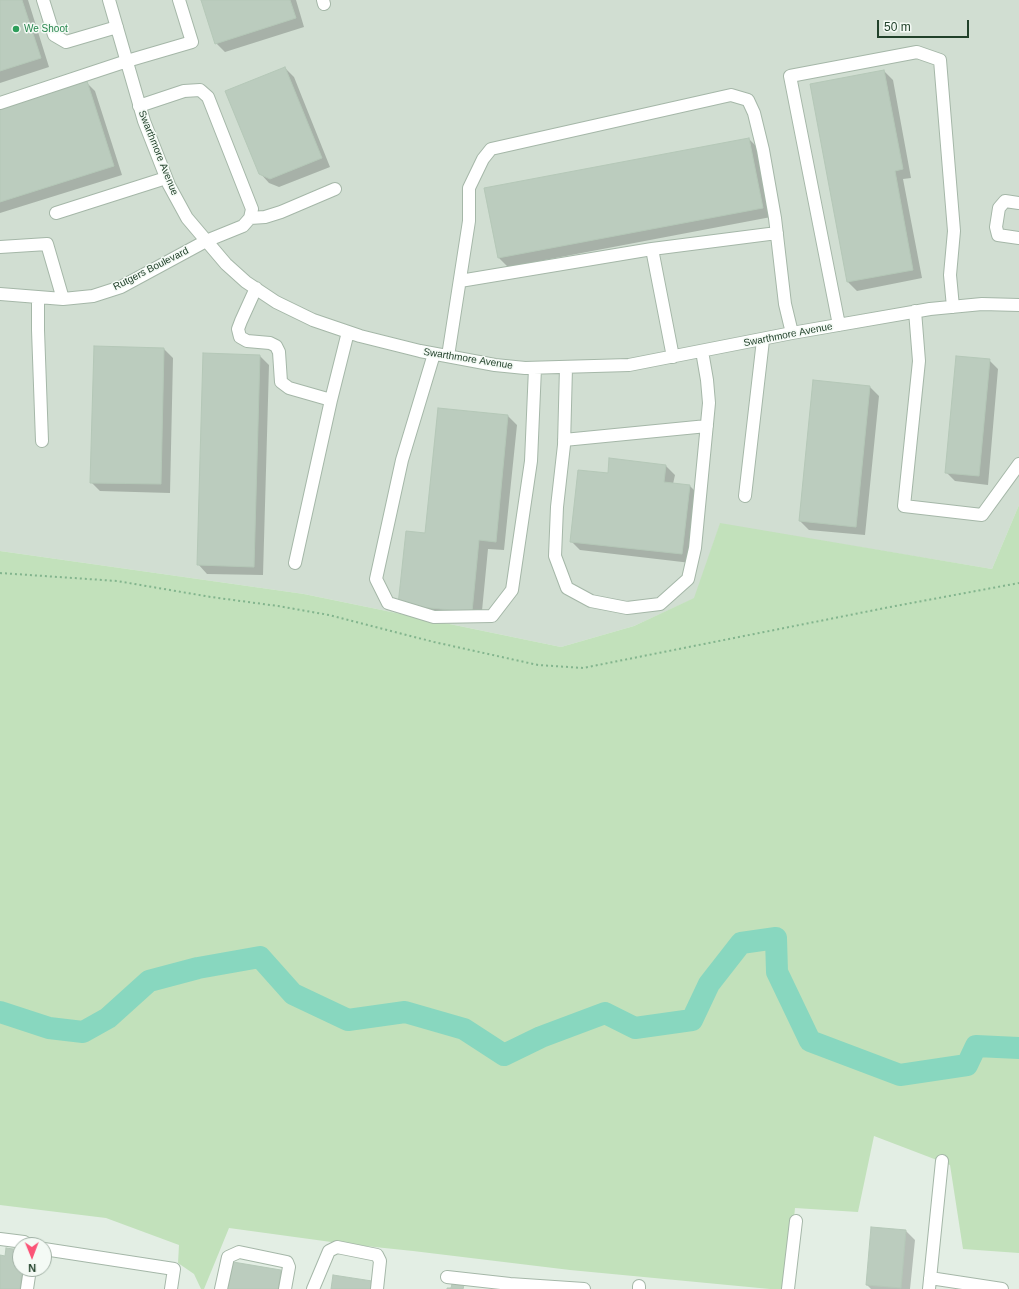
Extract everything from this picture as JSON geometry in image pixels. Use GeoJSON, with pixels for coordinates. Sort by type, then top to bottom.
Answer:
{"type":"FeatureCollection","features":[{"type":"Feature","properties":{"kind":"street"},"geometry":{"type":"LineString","coordinates":[[43,0],[54,35],[66,42],[116,26]]}},
{"type":"Feature","properties":{"kind":"street","name":"Swarthmore Avenue"},"geometry":{"type":"LineString","coordinates":[[109,0],[144,121],[166,178],[187,218],[226,264],[246,282],[276,302],[314,320],[348,332],[434,354],[495,365],[535,368],[629,365],[792,333],[915,312],[982,304],[1019,305]]}},
{"type":"Feature","properties":{"kind":"street"},"geometry":{"type":"LineString","coordinates":[[0,103],[127,61],[192,42],[178,0]]}},
{"type":"Feature","properties":{"kind":"street"},"geometry":{"type":"LineString","coordinates":[[839,325],[790,76],[917,52],[940,60],[954,231],[950,275],[953,307]]}},
{"type":"Feature","properties":{"kind":"street"},"geometry":{"type":"LineString","coordinates":[[139,106],[184,90],[200,90],[208,97],[252,210],[250,218],[265,217],[280,212],[335,189]]}},
{"type":"Feature","properties":{"kind":"street"},"geometry":{"type":"LineString","coordinates":[[448,356],[469,221],[469,188],[483,159],[491,149],[731,95],[748,100],[754,113],[764,150],[786,304],[792,333]]}},
{"type":"Feature","properties":{"kind":"street"},"geometry":{"type":"LineString","coordinates":[[56,213],[166,178]]}},
{"type":"Feature","properties":{"kind":"street"},"geometry":{"type":"LineString","coordinates":[[1019,203],[1005,201],[999,208],[996,227],[998,235],[1019,238]]}},
{"type":"Feature","properties":{"kind":"street","name":"Rutgers Boulevard"},"geometry":{"type":"LineString","coordinates":[[0,294],[63,299],[93,296],[121,286],[206,241],[243,226],[250,218]]}},
{"type":"Feature","properties":{"kind":"street"},"geometry":{"type":"LineString","coordinates":[[460,281],[652,250],[777,233]]}},
{"type":"Feature","properties":{"kind":"street"},"geometry":{"type":"LineString","coordinates":[[0,248],[47,244],[63,299]]}},
{"type":"Feature","properties":{"kind":"street"},"geometry":{"type":"LineString","coordinates":[[652,250],[673,357]]}},
{"type":"Feature","properties":{"kind":"street"},"geometry":{"type":"LineString","coordinates":[[256,288],[240,321],[238,329],[240,337],[247,341],[270,343],[276,346],[279,352],[281,382],[289,388],[331,400]]}},
{"type":"Feature","properties":{"kind":"street"},"geometry":{"type":"LineString","coordinates":[[38,297],[42,441]]}},
{"type":"Feature","properties":{"kind":"street"},"geometry":{"type":"LineString","coordinates":[[915,312],[919,362],[904,506],[982,515],[1019,464]]}},
{"type":"Feature","properties":{"kind":"street"},"geometry":{"type":"LineString","coordinates":[[295,563],[331,400],[348,332]]}},
{"type":"Feature","properties":{"kind":"street"},"geometry":{"type":"LineString","coordinates":[[745,496],[762,340]]}},
{"type":"Feature","properties":{"kind":"street"},"geometry":{"type":"LineString","coordinates":[[566,367],[564,440],[555,556],[567,588],[591,601],[627,608],[660,604],[688,579],[695,548],[709,403],[702,351]]}},
{"type":"Feature","properties":{"kind":"street"},"geometry":{"type":"LineString","coordinates":[[434,354],[402,460],[376,579],[388,603],[434,616],[492,616],[512,590],[531,461],[535,368]]}},
{"type":"Feature","properties":{"kind":"street"},"geometry":{"type":"LineString","coordinates":[[564,440],[707,426]]}},
{"type":"Feature","properties":{"kind":"street"},"geometry":{"type":"LineString","coordinates":[[942,1161],[929,1283],[1002,1289]]}},
{"type":"Feature","properties":{"kind":"street"},"geometry":{"type":"LineString","coordinates":[[788,1289],[796,1221]]}},
{"type":"Feature","properties":{"kind":"street"},"geometry":{"type":"LineString","coordinates":[[0,1239],[12,1240]]}},
{"type":"Feature","properties":{"kind":"street"},"geometry":{"type":"LineString","coordinates":[[313,1289],[329,1251],[337,1247],[377,1255],[380,1262],[377,1289]]}},
{"type":"Feature","properties":{"kind":"street"},"geometry":{"type":"LineString","coordinates":[[52,1251],[174,1269],[171,1289]]}},
{"type":"Feature","properties":{"kind":"street"},"geometry":{"type":"LineString","coordinates":[[221,1289],[228,1257],[239,1252],[287,1262],[289,1267],[285,1289]]}},
{"type":"Feature","properties":{"kind":"street"},"geometry":{"type":"LineString","coordinates":[[27,1289],[29,1277]]}},
{"type":"Feature","properties":{"kind":"street"},"geometry":{"type":"LineString","coordinates":[[447,1277],[510,1287],[584,1289]]}},
{"type":"Feature","properties":{"kind":"path"},"geometry":{"type":"LineString","coordinates":[[0,573],[117,581],[211,597],[278,606],[329,615],[434,642],[538,665],[583,668],[1019,583]]}},
{"type":"Feature","properties":{"kind":"shaded area"},"geometry":{"type":"Polygon","coordinates":[[[0,0],[1019,0],[1019,505],[992,569],[720,524],[695,598],[634,626],[561,647],[304,594],[0,551],[0,0]]]}},
{"type":"Feature","properties":{"kind":"green space"},"geometry":{"type":"Polygon","coordinates":[[[1019,505],[1019,1253],[963,1249],[950,1165],[874,1136],[858,1212],[795,1208],[787,1289],[770,1289],[570,1270],[346,1244],[229,1228],[204,1289],[201,1289],[194,1274],[178,1263],[179,1245],[106,1218],[0,1205],[0,551],[304,594],[561,647],[634,626],[694,598],[720,523],[992,569],[1019,505]]]}},
{"type":"Feature","properties":{"kind":"building","name":"We Shoot"},"geometry":{"type":"Polygon","coordinates":[[[0,0],[22,0],[41,58],[0,71],[0,0]]]}},
{"type":"Feature","properties":{"kind":"building"},"geometry":{"type":"Polygon","coordinates":[[[201,0],[290,0],[296,18],[215,44],[201,0]]]}},
{"type":"Feature","properties":{"kind":"building"},"geometry":{"type":"Polygon","coordinates":[[[285,67],[322,158],[270,179],[259,174],[225,91],[285,67]]]}},
{"type":"Feature","properties":{"kind":"building"},"geometry":{"type":"Polygon","coordinates":[[[884,70],[903,169],[895,171],[913,270],[847,282],[810,84],[884,70]]]}},
{"type":"Feature","properties":{"kind":"building"},"geometry":{"type":"Polygon","coordinates":[[[87,81],[114,166],[0,202],[0,108],[87,81]]]}},
{"type":"Feature","properties":{"kind":"building"},"geometry":{"type":"Polygon","coordinates":[[[749,138],[763,208],[498,258],[484,188],[749,138]]]}},
{"type":"Feature","properties":{"kind":"building"},"geometry":{"type":"Polygon","coordinates":[[[94,346],[164,348],[161,484],[90,483],[94,346]]]}},
{"type":"Feature","properties":{"kind":"building"},"geometry":{"type":"Polygon","coordinates":[[[203,353],[260,355],[254,567],[197,565],[203,353]]]}},
{"type":"Feature","properties":{"kind":"building"},"geometry":{"type":"Polygon","coordinates":[[[956,356],[990,359],[979,476],[945,473],[956,356]]]}},
{"type":"Feature","properties":{"kind":"building"},"geometry":{"type":"Polygon","coordinates":[[[813,380],[870,386],[856,527],[799,521],[813,380]]]}},
{"type":"Feature","properties":{"kind":"building"},"geometry":{"type":"Polygon","coordinates":[[[438,408],[508,415],[496,542],[479,540],[472,612],[398,605],[406,531],[425,533],[438,408]]]}},
{"type":"Feature","properties":{"kind":"building"},"geometry":{"type":"Polygon","coordinates":[[[609,458],[666,465],[664,482],[690,485],[682,554],[570,542],[578,470],[608,473],[609,458]]]}},
{"type":"Feature","properties":{"kind":"building"},"geometry":{"type":"Polygon","coordinates":[[[871,1227],[906,1230],[901,1288],[866,1285],[871,1227]]]}},
{"type":"Feature","properties":{"kind":"building"},"geometry":{"type":"Polygon","coordinates":[[[6,1248],[12,1249],[12,1277],[21,1277],[20,1289],[0,1289],[0,1255],[5,1256],[6,1248]]]}},
{"type":"Feature","properties":{"kind":"building"},"geometry":{"type":"Polygon","coordinates":[[[233,1262],[281,1270],[278,1289],[228,1289],[233,1262]]]}},
{"type":"Feature","properties":{"kind":"building"},"geometry":{"type":"Polygon","coordinates":[[[333,1275],[372,1281],[371,1289],[331,1289],[333,1275]]]}},
{"type":"Feature","properties":{"kind":"building"},"geometry":{"type":"Polygon","coordinates":[[[452,1284],[464,1285],[463,1289],[447,1289],[451,1288],[452,1284]]]}},
{"type":"Feature","properties":{"kind":"waterway"},"geometry":{"type":"LineString","coordinates":[[0,1012],[49,1028],[83,1032],[108,1018],[149,981],[198,968],[260,957],[293,994],[348,1020],[405,1012],[464,1029],[504,1055],[541,1037],[605,1013],[635,1028],[692,1020],[709,984],[741,943],[776,938],[777,972],[810,1041],[900,1075],[967,1065],[976,1046],[1019,1048]]}},
{"type":"Feature","properties":{"kind":"place","name":"We Shoot"},"geometry":{"type":"Point","coordinates":[16,29]}}]}
